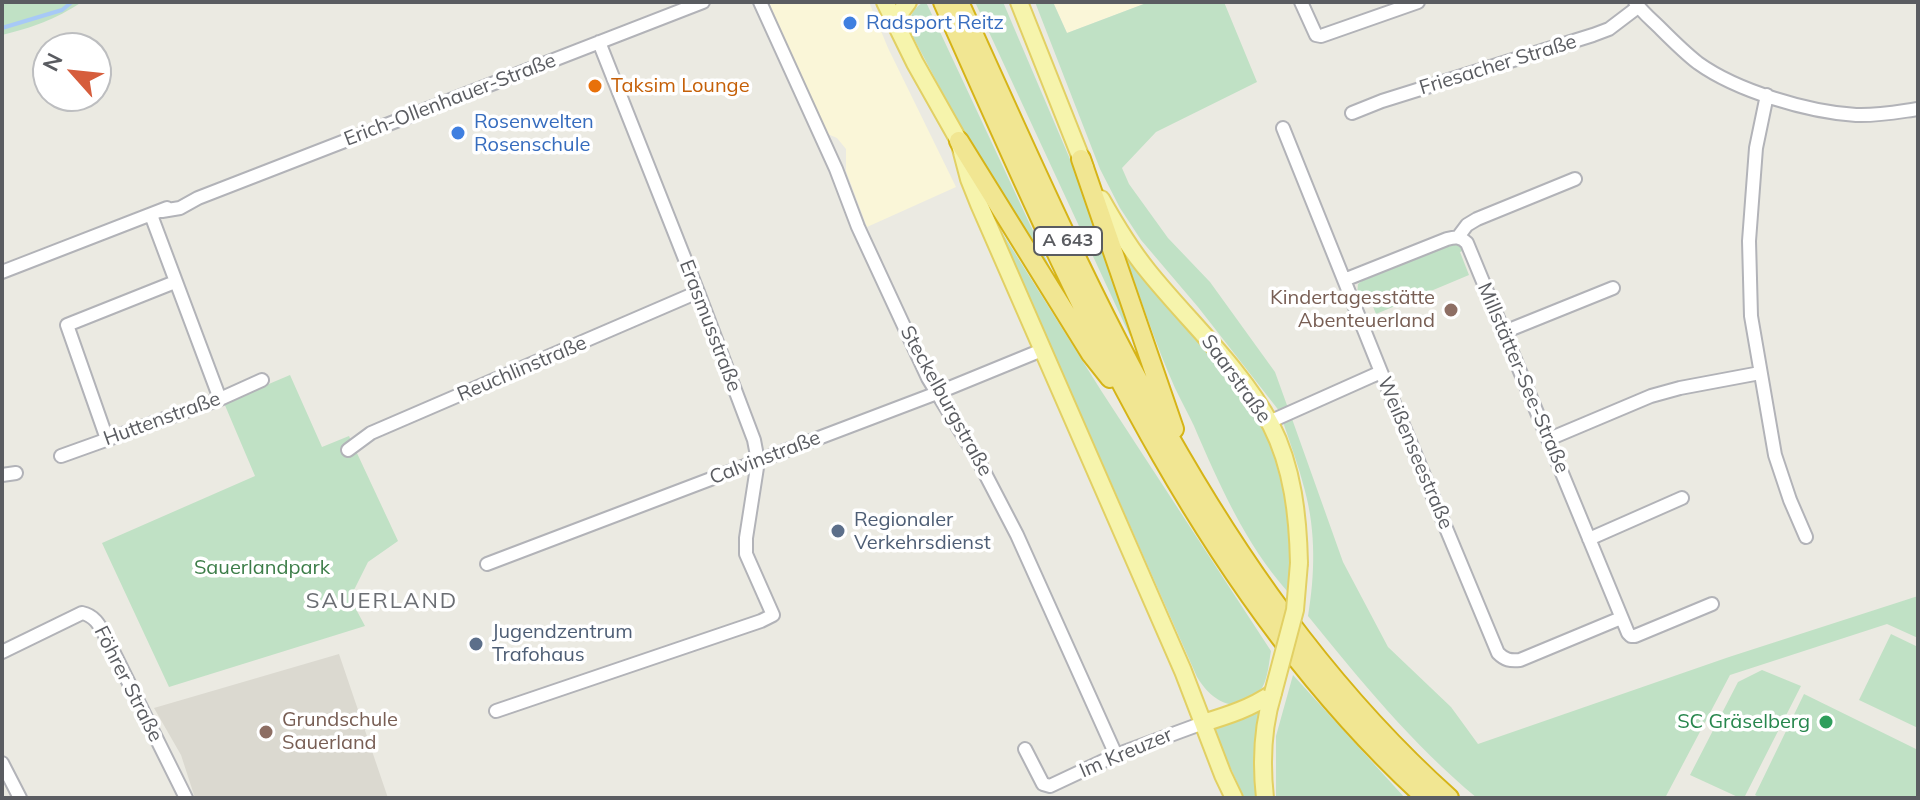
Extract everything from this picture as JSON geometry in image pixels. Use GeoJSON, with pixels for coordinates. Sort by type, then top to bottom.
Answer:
{"type":"FeatureCollection","features":[{"type":"Feature","properties":{"kind":"highway","name":"A 643"},"geometry":{"type":"LineString","coordinates":[[949,3],[1063,267],[1138,415],[1201,521],[1280,635],[1335,704],[1426,798]]}},
{"type":"Feature","properties":{"kind":"highway","name":"A 643"},"geometry":{"type":"LineString","coordinates":[[949,3],[1145,394],[1247,564],[1303,642],[1365,715],[1449,798]]}},
{"type":"Feature","properties":{"kind":"highway"},"geometry":{"type":"LineString","coordinates":[[959,141],[1091,354],[1138,415]]}},
{"type":"Feature","properties":{"kind":"highway"},"geometry":{"type":"LineString","coordinates":[[1081,159],[1190,473]]}},
{"type":"Feature","properties":{"kind":"main road"},"geometry":{"type":"LineString","coordinates":[[885,2],[939,109],[959,141],[974,191],[1183,671],[1234,798]]}},
{"type":"Feature","properties":{"kind":"main road"},"geometry":{"type":"LineString","coordinates":[[894,21],[908,2]]}},
{"type":"Feature","properties":{"kind":"main road","name":"Saarstraße"},"geometry":{"type":"LineString","coordinates":[[1019,2],[1081,159],[1111,218],[1149,272],[1251,392],[1282,451],[1296,510],[1299,563],[1295,610],[1263,739],[1265,798]]}},
{"type":"Feature","properties":{"kind":"main road"},"geometry":{"type":"LineString","coordinates":[[1183,671],[1205,704],[1230,715]]}},
{"type":"Feature","properties":{"kind":"main road"},"geometry":{"type":"LineString","coordinates":[[1203,723],[1253,706],[1273,693]]}},
{"type":"Feature","properties":{"kind":"street","name":"Erich-Ollenhauer-Straße"},"geometry":{"type":"LineString","coordinates":[[2,272],[156,213],[180,208],[198,198],[703,2]]}},
{"type":"Feature","properties":{"kind":"street","name":"Steckelburgstraße"},"geometry":{"type":"LineString","coordinates":[[760,2],[928,378],[978,460],[1017,535],[1116,755]]}},
{"type":"Feature","properties":{"kind":"street"},"geometry":{"type":"LineString","coordinates":[[1301,2],[1313,31],[1321,36],[1419,2]]}},
{"type":"Feature","properties":{"kind":"street"},"geometry":{"type":"LineString","coordinates":[[1637,4],[1697,62],[1717,75],[1767,95],[1820,111],[1854,115],[1873,116],[1918,109]]}},
{"type":"Feature","properties":{"kind":"street","name":"Friesacher Straße"},"geometry":{"type":"LineString","coordinates":[[1352,113],[1609,29],[1637,4]]}},
{"type":"Feature","properties":{"kind":"street","name":"Erasmusstraße"},"geometry":{"type":"LineString","coordinates":[[496,711],[773,615],[746,554],[758,461],[754,440],[599,42]]}},
{"type":"Feature","properties":{"kind":"street"},"geometry":{"type":"LineString","coordinates":[[1767,95],[1756,148],[1748,250],[1751,316],[1775,455],[1806,537]]}},
{"type":"Feature","properties":{"kind":"street","name":"Weißenseestraße"},"geometry":{"type":"LineString","coordinates":[[1283,128],[1498,653],[1503,659],[1520,660],[1621,618]]}},
{"type":"Feature","properties":{"kind":"street"},"geometry":{"type":"LineString","coordinates":[[1344,280],[1458,237],[1467,225],[1477,219],[1575,179]]}},
{"type":"Feature","properties":{"kind":"street"},"geometry":{"type":"LineString","coordinates":[[156,213],[175,282],[220,399]]}},
{"type":"Feature","properties":{"kind":"street","name":"Millstätter-See-Straße"},"geometry":{"type":"LineString","coordinates":[[1458,237],[1467,243],[1631,636],[1712,604]]}},
{"type":"Feature","properties":{"kind":"street"},"geometry":{"type":"LineString","coordinates":[[107,439],[67,325],[175,282]]}},
{"type":"Feature","properties":{"kind":"street"},"geometry":{"type":"LineString","coordinates":[[1504,332],[1613,288]]}},
{"type":"Feature","properties":{"kind":"street","name":"Reuchlinstraße"},"geometry":{"type":"LineString","coordinates":[[348,450],[371,433],[698,292]]}},
{"type":"Feature","properties":{"kind":"street","name":"Calvinstraße"},"geometry":{"type":"LineString","coordinates":[[487,564],[1042,350]]}},
{"type":"Feature","properties":{"kind":"street"},"geometry":{"type":"LineString","coordinates":[[1269,422],[1381,372]]}},
{"type":"Feature","properties":{"kind":"street"},"geometry":{"type":"LineString","coordinates":[[1549,439],[1651,396],[1760,373]]}},
{"type":"Feature","properties":{"kind":"street","name":"Huttenstraße"},"geometry":{"type":"LineString","coordinates":[[61,456],[220,399],[262,380]]}},
{"type":"Feature","properties":{"kind":"street"},"geometry":{"type":"LineString","coordinates":[[2,475],[16,473]]}},
{"type":"Feature","properties":{"kind":"street"},"geometry":{"type":"LineString","coordinates":[[1589,539],[1682,498]]}},
{"type":"Feature","properties":{"kind":"street","name":"Föhrer Straße"},"geometry":{"type":"LineString","coordinates":[[2,652],[82,613],[91,616],[108,641],[186,798]]}},
{"type":"Feature","properties":{"kind":"street","name":"Im Kreuzer"},"geometry":{"type":"LineString","coordinates":[[1025,749],[1043,784],[1053,786],[1116,755],[1203,723]]}},
{"type":"Feature","properties":{"kind":"street"},"geometry":{"type":"LineString","coordinates":[[2,763],[20,798]]}},
{"type":"Feature","properties":{"kind":"shaded area"},"geometry":{"type":"Polygon","coordinates":[[[769,2],[869,2],[956,187],[867,227],[846,171],[846,149],[837,138],[823,132],[769,2]]]}},
{"type":"Feature","properties":{"kind":"shaded area"},"geometry":{"type":"Polygon","coordinates":[[[1053,2],[1149,2],[1067,33],[1053,2]]]}},
{"type":"Feature","properties":{"kind":"shaded area","name":"Grundschule Sauerland"},"geometry":{"type":"Polygon","coordinates":[[[339,654],[388,798],[195,798],[181,755],[154,708],[339,654]]]}},
{"type":"Feature","properties":{"kind":"green space"},"geometry":{"type":"Polygon","coordinates":[[[2,2],[82,2],[44,22],[2,35],[2,2]]]}},
{"type":"Feature","properties":{"kind":"green space"},"geometry":{"type":"Polygon","coordinates":[[[924,2],[1056,280],[966,137],[912,35],[911,16],[924,2]]]}},
{"type":"Feature","properties":{"kind":"green space"},"geometry":{"type":"Polygon","coordinates":[[[975,2],[1003,2],[1084,192],[1134,334],[1130,336],[975,2]]]}},
{"type":"Feature","properties":{"kind":"green space"},"geometry":{"type":"Polygon","coordinates":[[[1035,2],[1053,2],[1067,33],[1149,2],[1224,2],[1257,82],[1156,132],[1122,168],[1129,184],[1168,238],[1210,282],[1275,372],[1288,408],[1280,412],[1141,240],[1120,208],[1100,169],[1035,2]]]}},
{"type":"Feature","properties":{"kind":"green space"},"geometry":{"type":"Polygon","coordinates":[[[996,223],[1271,651],[1262,688],[1245,702],[1237,705],[1221,701],[1207,691],[1197,677],[996,223]]]}},
{"type":"Feature","properties":{"kind":"green space"},"geometry":{"type":"Polygon","coordinates":[[[1457,244],[1465,250],[1460,252],[1469,275],[1376,314],[1367,292],[1357,295],[1358,284],[1363,280],[1457,244]]]}},
{"type":"Feature","properties":{"kind":"green space"},"geometry":{"type":"Polygon","coordinates":[[[1123,250],[1202,338],[1249,402],[1268,436],[1282,473],[1291,511],[1292,541],[1287,591],[1258,553],[1223,491],[1177,393],[1123,250]]]}},
{"type":"Feature","properties":{"kind":"green space","name":"Sauerlandpark"},"geometry":{"type":"Polygon","coordinates":[[[290,375],[322,447],[349,436],[398,541],[368,562],[350,598],[365,626],[169,687],[102,543],[255,476],[224,403],[290,375]]]}},
{"type":"Feature","properties":{"kind":"green space"},"geometry":{"type":"Polygon","coordinates":[[[1291,416],[1343,562],[1388,647],[1451,707],[1478,744],[1729,657],[1918,596],[1918,638],[1887,624],[1730,675],[1665,798],[1477,798],[1409,734],[1308,616],[1313,538],[1309,506],[1282,419],[1291,416]]]}},
{"type":"Feature","properties":{"kind":"green space"},"geometry":{"type":"Polygon","coordinates":[[[1891,634],[1918,647],[1918,728],[1859,700],[1891,634]]]}},
{"type":"Feature","properties":{"kind":"green space"},"geometry":{"type":"Polygon","coordinates":[[[1762,670],[1801,686],[1744,798],[1740,798],[1690,775],[1738,682],[1762,670]]]}},
{"type":"Feature","properties":{"kind":"green space"},"geometry":{"type":"Polygon","coordinates":[[[1293,675],[1405,798],[1276,798],[1276,736],[1293,675]]]}},
{"type":"Feature","properties":{"kind":"green space","name":"SC Gräselberg"},"geometry":{"type":"Polygon","coordinates":[[[1804,694],[1918,750],[1918,798],[1761,798],[1755,795],[1804,694]]]}},
{"type":"Feature","properties":{"kind":"green space"},"geometry":{"type":"Polygon","coordinates":[[[1261,712],[1256,742],[1256,798],[1244,798],[1213,728],[1261,712]]]}},
{"type":"Feature","properties":{"kind":"waterway"},"geometry":{"type":"LineString","coordinates":[[2,28],[62,10],[72,2]]}},
{"type":"Feature","properties":{"kind":"place","name":"Radsport Reitz"},"geometry":{"type":"Point","coordinates":[850,23]}},
{"type":"Feature","properties":{"kind":"place","name":"Taksim Lounge"},"geometry":{"type":"Point","coordinates":[595,86]}},
{"type":"Feature","properties":{"kind":"place","name":"Rosenwelten Rosenschule"},"geometry":{"type":"Point","coordinates":[458,133]}},
{"type":"Feature","properties":{"kind":"place","name":"Kindertagesstätte Abenteuerland"},"geometry":{"type":"Point","coordinates":[1451,310]}},
{"type":"Feature","properties":{"kind":"place","name":"Regionaler Verkehrsdienst"},"geometry":{"type":"Point","coordinates":[838,531]}},
{"type":"Feature","properties":{"kind":"place","name":"Jugendzentrum Trafohaus"},"geometry":{"type":"Point","coordinates":[476,644]}},
{"type":"Feature","properties":{"kind":"place","name":"SC Gräselberg"},"geometry":{"type":"Point","coordinates":[1826,722]}},
{"type":"Feature","properties":{"kind":"place","name":"Grundschule Sauerland"},"geometry":{"type":"Point","coordinates":[266,732]}},
{"type":"Feature","properties":{"kind":"district","name":"SAUERLAND"},"geometry":{"type":"Point","coordinates":[382,601]}}]}
